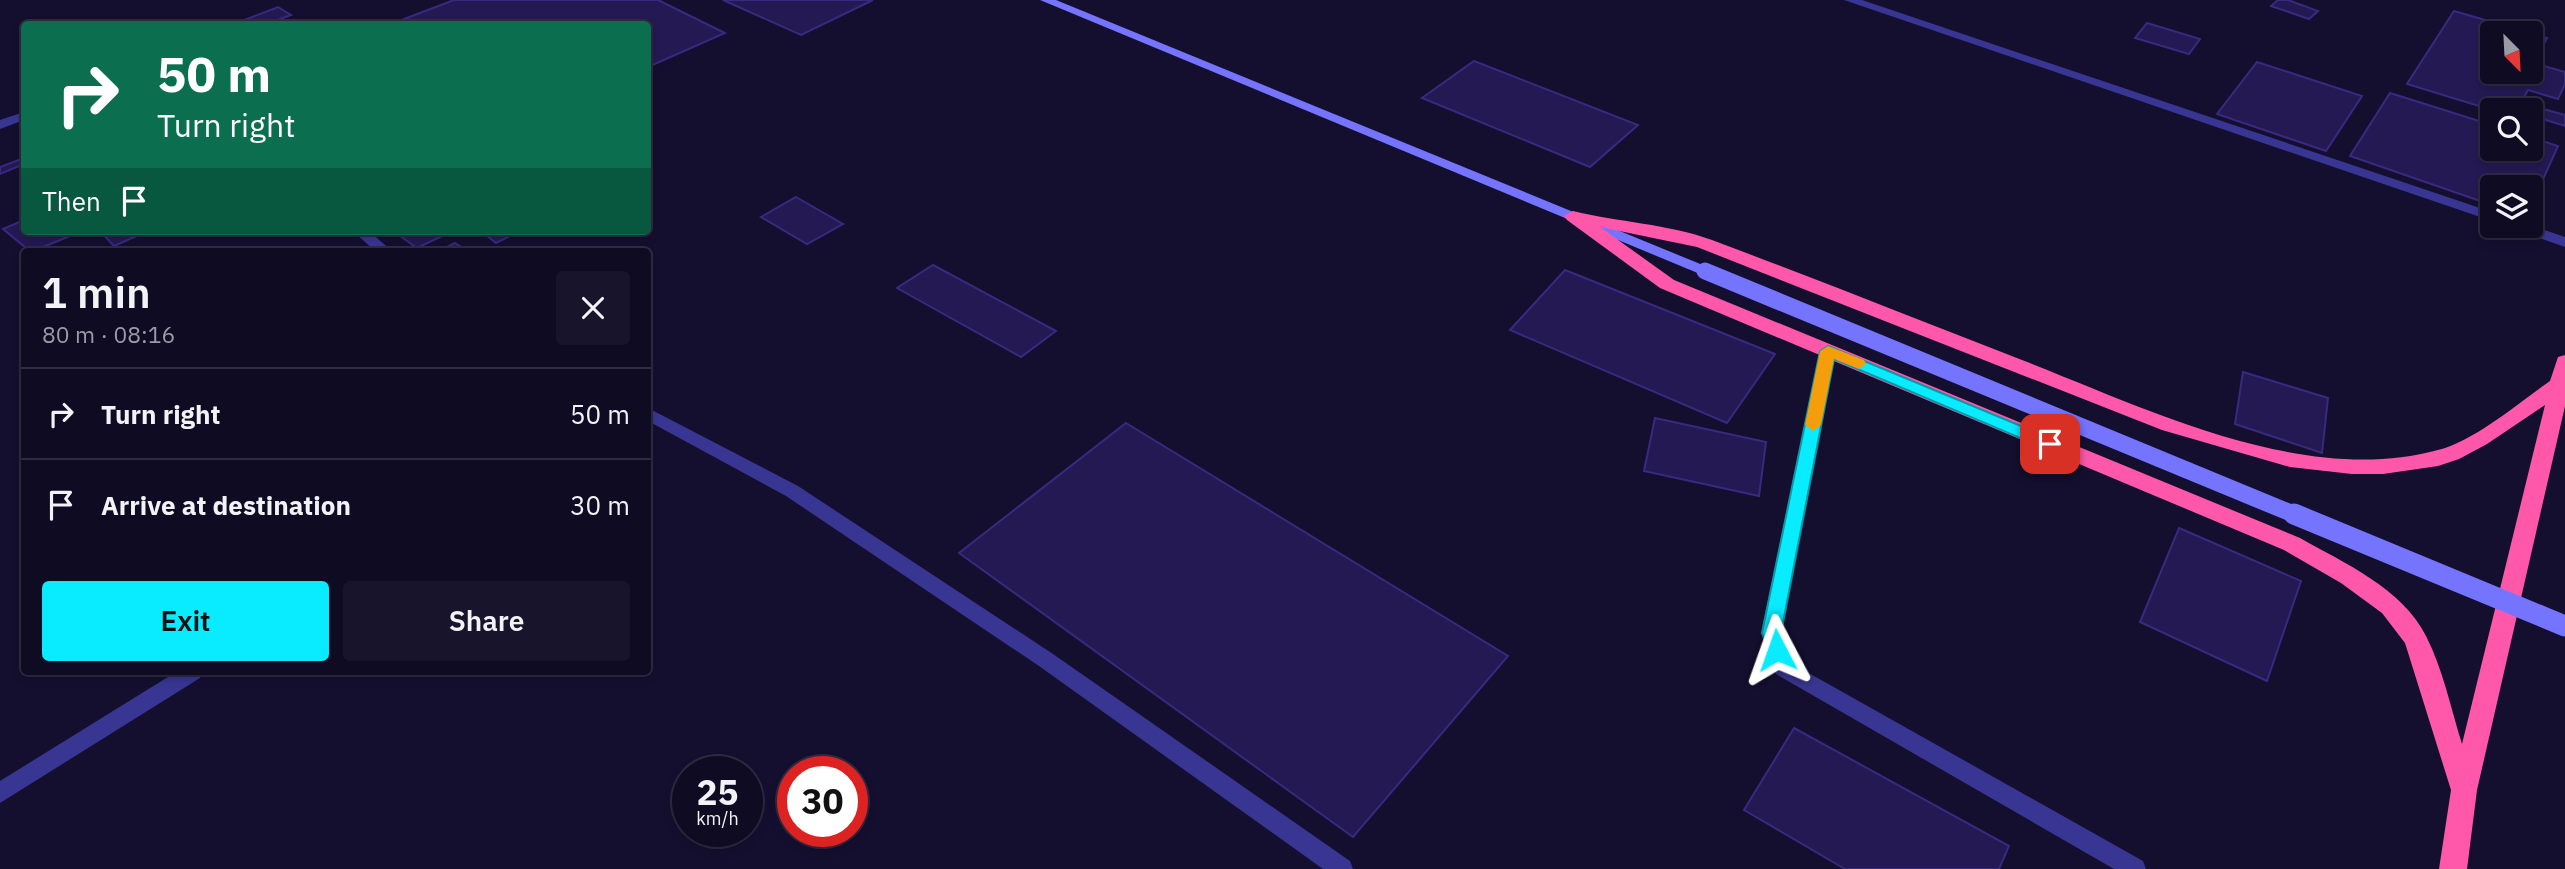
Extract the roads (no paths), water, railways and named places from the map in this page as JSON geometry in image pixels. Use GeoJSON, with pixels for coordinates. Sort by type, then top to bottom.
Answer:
{"type":"FeatureCollection","features":[{"type":"Feature","properties":{"kind":"highway"},"geometry":{"type":"LineString","coordinates":[[1573,216],[1667,284],[2292,544],[2349,577],[2390,606],[2416,639],[2464,790]]}},
{"type":"Feature","properties":{"kind":"highway"},"geometry":{"type":"LineString","coordinates":[[1573,216],[1702,243],[2169,425],[2242,449],[2303,463],[2352,467],[2402,464],[2448,455],[2482,438],[2562,374]]}},
{"type":"Feature","properties":{"kind":"highway"},"geometry":{"type":"LineString","coordinates":[[2453,869],[2464,790],[2562,374]]}},
{"type":"Feature","properties":{"kind":"main road"},"geometry":{"type":"LineString","coordinates":[[1046,0],[2565,626]]}},
{"type":"Feature","properties":{"kind":"street"},"geometry":{"type":"LineString","coordinates":[[1850,0],[2480,213]]}},
{"type":"Feature","properties":{"kind":"street"},"geometry":{"type":"LineString","coordinates":[[0,125],[21,117]]}},
{"type":"Feature","properties":{"kind":"street"},"geometry":{"type":"LineString","coordinates":[[365,235],[380,248]]}},
{"type":"Feature","properties":{"kind":"street"},"geometry":{"type":"LineString","coordinates":[[2543,235],[2565,242]]}},
{"type":"Feature","properties":{"kind":"street"},"geometry":{"type":"LineString","coordinates":[[1828,351],[1772,633],[1783,668],[2135,869]]}},
{"type":"Feature","properties":{"kind":"street"},"geometry":{"type":"LineString","coordinates":[[651,416],[803,498],[1046,660],[1342,869]]}},
{"type":"Feature","properties":{"kind":"street"},"geometry":{"type":"LineString","coordinates":[[0,793],[188,675]]}}]}
